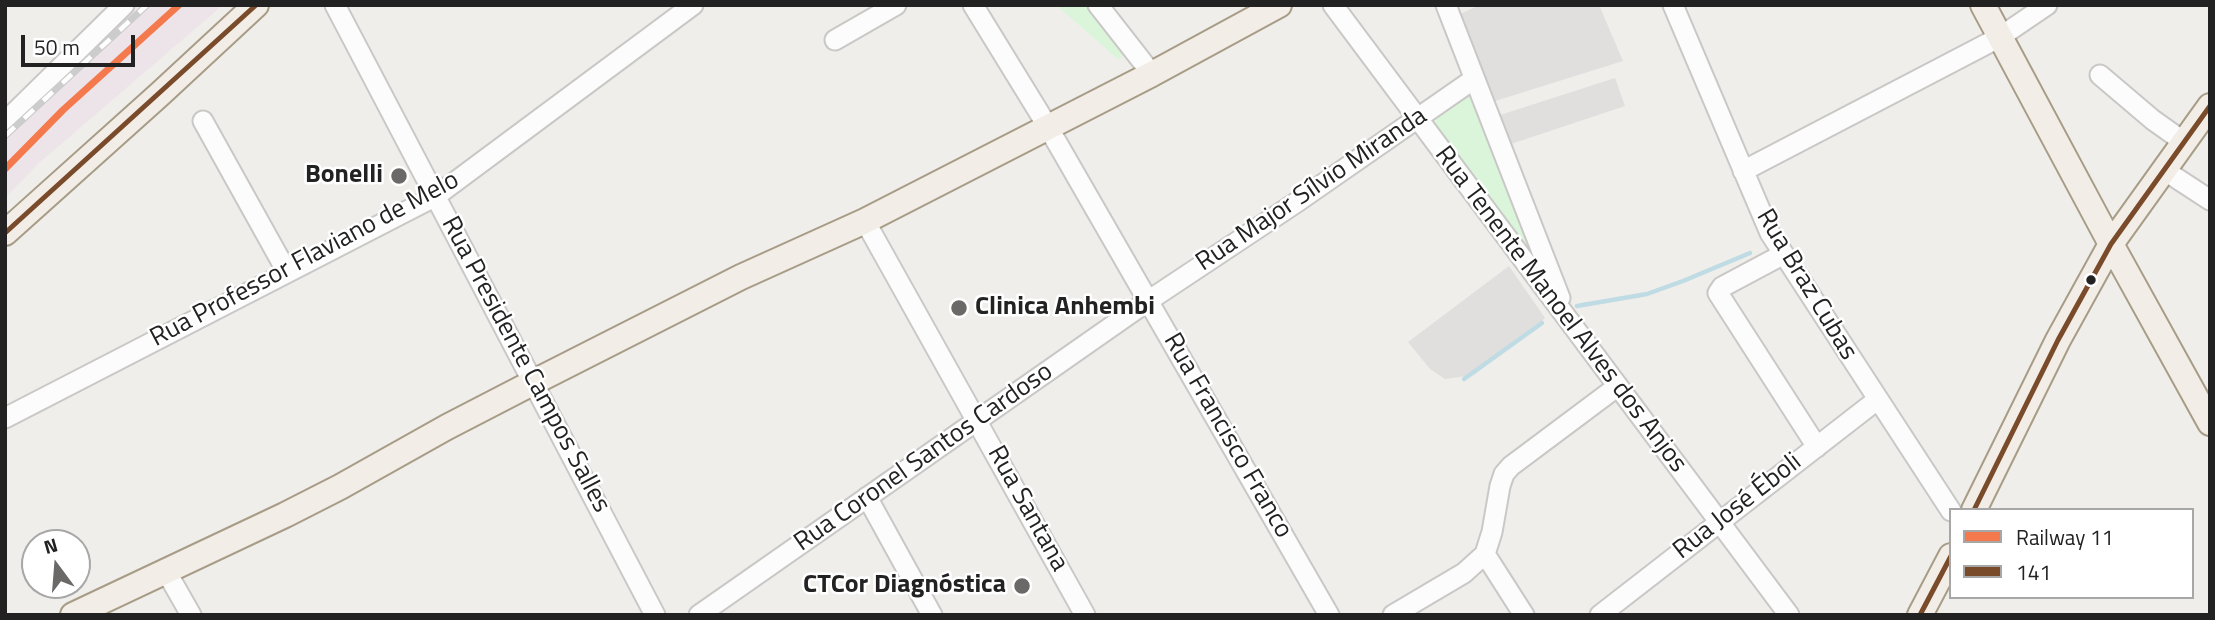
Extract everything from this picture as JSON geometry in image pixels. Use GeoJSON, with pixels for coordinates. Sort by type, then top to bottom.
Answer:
{"type":"FeatureCollection","features":[{"type":"Feature","properties":{"kind":"main road"},"geometry":{"type":"LineString","coordinates":[[5,233],[256,5]]}},
{"type":"Feature","properties":{"kind":"main road"},"geometry":{"type":"LineString","coordinates":[[73,615],[330,493],[534,382],[741,276],[865,221],[1152,75],[1279,5]]}},
{"type":"Feature","properties":{"kind":"main road"},"geometry":{"type":"LineString","coordinates":[[1983,5],[2111,244],[2207,413]]}},
{"type":"Feature","properties":{"kind":"main road"},"geometry":{"type":"LineString","coordinates":[[1974,508],[2058,340],[2111,244],[2210,106]]}},
{"type":"Feature","properties":{"kind":"main road"},"geometry":{"type":"LineString","coordinates":[[1920,615],[1949,560]]}},
{"type":"Feature","properties":{"kind":"street","name":"Rua Presidente Campos Salles"},"geometry":{"type":"LineString","coordinates":[[335,5],[655,615]]}},
{"type":"Feature","properties":{"kind":"street"},"geometry":{"type":"LineString","coordinates":[[835,40],[896,5]]}},
{"type":"Feature","properties":{"kind":"street","name":"Rua Francisco Franco"},"geometry":{"type":"LineString","coordinates":[[973,5],[1048,127],[1329,615]]}},
{"type":"Feature","properties":{"kind":"street"},"geometry":{"type":"LineString","coordinates":[[1098,5],[1152,75]]}},
{"type":"Feature","properties":{"kind":"street","name":"Rua Tenente Manoel Alves dos Anjos"},"geometry":{"type":"LineString","coordinates":[[1333,5],[1789,615]]}},
{"type":"Feature","properties":{"kind":"street"},"geometry":{"type":"LineString","coordinates":[[1446,5],[1573,327]]}},
{"type":"Feature","properties":{"kind":"street","name":"Rua Braz Cubas"},"geometry":{"type":"LineString","coordinates":[[1673,5],[1770,233],[1782,255],[1949,509]]}},
{"type":"Feature","properties":{"kind":"street"},"geometry":{"type":"LineString","coordinates":[[1743,171],[2000,37],[2047,5]]}},
{"type":"Feature","properties":{"kind":"street","name":"Rua Professor Flaviano de Melo"},"geometry":{"type":"LineString","coordinates":[[5,418],[436,196],[688,6]]}},
{"type":"Feature","properties":{"kind":"street"},"geometry":{"type":"LineString","coordinates":[[5,122],[119,9]]}},
{"type":"Feature","properties":{"kind":"street"},"geometry":{"type":"LineString","coordinates":[[2100,75],[2153,120],[2184,142]]}},
{"type":"Feature","properties":{"kind":"street","name":"Rua Major Sílvio Miranda"},"geometry":{"type":"LineString","coordinates":[[1148,301],[1474,79]]}},
{"type":"Feature","properties":{"kind":"street"},"geometry":{"type":"LineString","coordinates":[[203,121],[287,272]]}},
{"type":"Feature","properties":{"kind":"street"},"geometry":{"type":"LineString","coordinates":[[2164,170],[2210,200]]}},
{"type":"Feature","properties":{"kind":"street","name":"Rua Santana"},"geometry":{"type":"LineString","coordinates":[[865,221],[1085,615]]}},
{"type":"Feature","properties":{"kind":"street"},"geometry":{"type":"LineString","coordinates":[[1782,255],[1722,287],[1718,293],[1817,447]]}},
{"type":"Feature","properties":{"kind":"street","name":"Rua Coronel Santos Cardoso"},"geometry":{"type":"LineString","coordinates":[[699,615],[1148,301]]}},
{"type":"Feature","properties":{"kind":"street"},"geometry":{"type":"LineString","coordinates":[[1393,615],[1464,573],[1485,554],[1504,474],[1618,386]]}},
{"type":"Feature","properties":{"kind":"street","name":"Rua José Éboli"},"geometry":{"type":"LineString","coordinates":[[1600,615],[1877,400]]}},
{"type":"Feature","properties":{"kind":"street"},"geometry":{"type":"LineString","coordinates":[[867,497],[932,615]]}},
{"type":"Feature","properties":{"kind":"street"},"geometry":{"type":"LineString","coordinates":[[1485,554],[1524,615]]}},
{"type":"Feature","properties":{"kind":"street"},"geometry":{"type":"LineString","coordinates":[[166,571],[191,615]]}},
{"type":"Feature","properties":{"kind":"shaded area"},"geometry":{"type":"Polygon","coordinates":[[[135,5],[223,5],[39,163],[5,198],[5,129],[135,5]]]}},
{"type":"Feature","properties":{"kind":"shaded area"},"geometry":{"type":"Polygon","coordinates":[[[1480,5],[1599,5],[1623,61],[1492,102],[1460,14],[1480,5]]]}},
{"type":"Feature","properties":{"kind":"shaded area"},"geometry":{"type":"Polygon","coordinates":[[[1615,78],[1625,106],[1508,145],[1497,116],[1615,78]]]}},
{"type":"Feature","properties":{"kind":"shaded area"},"geometry":{"type":"Polygon","coordinates":[[[1509,266],[1545,318],[1474,375],[1445,379],[1430,369],[1408,342],[1509,266]]]}},
{"type":"Feature","properties":{"kind":"green space"},"geometry":{"type":"Polygon","coordinates":[[[1056,5],[1087,5],[1125,51],[1119,60],[1056,5]]]}},
{"type":"Feature","properties":{"kind":"green space"},"geometry":{"type":"Polygon","coordinates":[[[1474,93],[1550,280],[1436,125],[1436,117],[1474,93]]]}},
{"type":"Feature","properties":{"kind":"waterway"},"geometry":{"type":"LineString","coordinates":[[1577,306],[1647,294],[1750,253]]}},
{"type":"Feature","properties":{"kind":"waterway"},"geometry":{"type":"LineString","coordinates":[[1464,379],[1542,323]]}},
{"type":"Feature","properties":{"kind":"railway"},"geometry":{"type":"LineString","coordinates":[[5,136],[147,5]]}},
{"type":"Feature","properties":{"kind":"rail line","name":"11"},"geometry":{"type":"LineString","coordinates":[[5,169],[63,110],[179,5]]}},
{"type":"Feature","properties":{"kind":"transit line","name":"141"},"geometry":{"type":"LineString","coordinates":[[5,233],[256,5]]}},
{"type":"Feature","properties":{"kind":"transit line","name":"141"},"geometry":{"type":"LineString","coordinates":[[1975,508],[2058,340],[2111,244],[2210,106]]}},
{"type":"Feature","properties":{"kind":"transit line","name":"141"},"geometry":{"type":"LineString","coordinates":[[1920,615],[1949,560]]}},
{"type":"Feature","properties":{"kind":"place","name":"Bonelli"},"geometry":{"type":"Point","coordinates":[399,176]}},
{"type":"Feature","properties":{"kind":"place","name":"Clinica Anhembi"},"geometry":{"type":"Point","coordinates":[959,308]}},
{"type":"Feature","properties":{"kind":"place","name":"CTCor Diagnóstica"},"geometry":{"type":"Point","coordinates":[1022,586]}}]}
